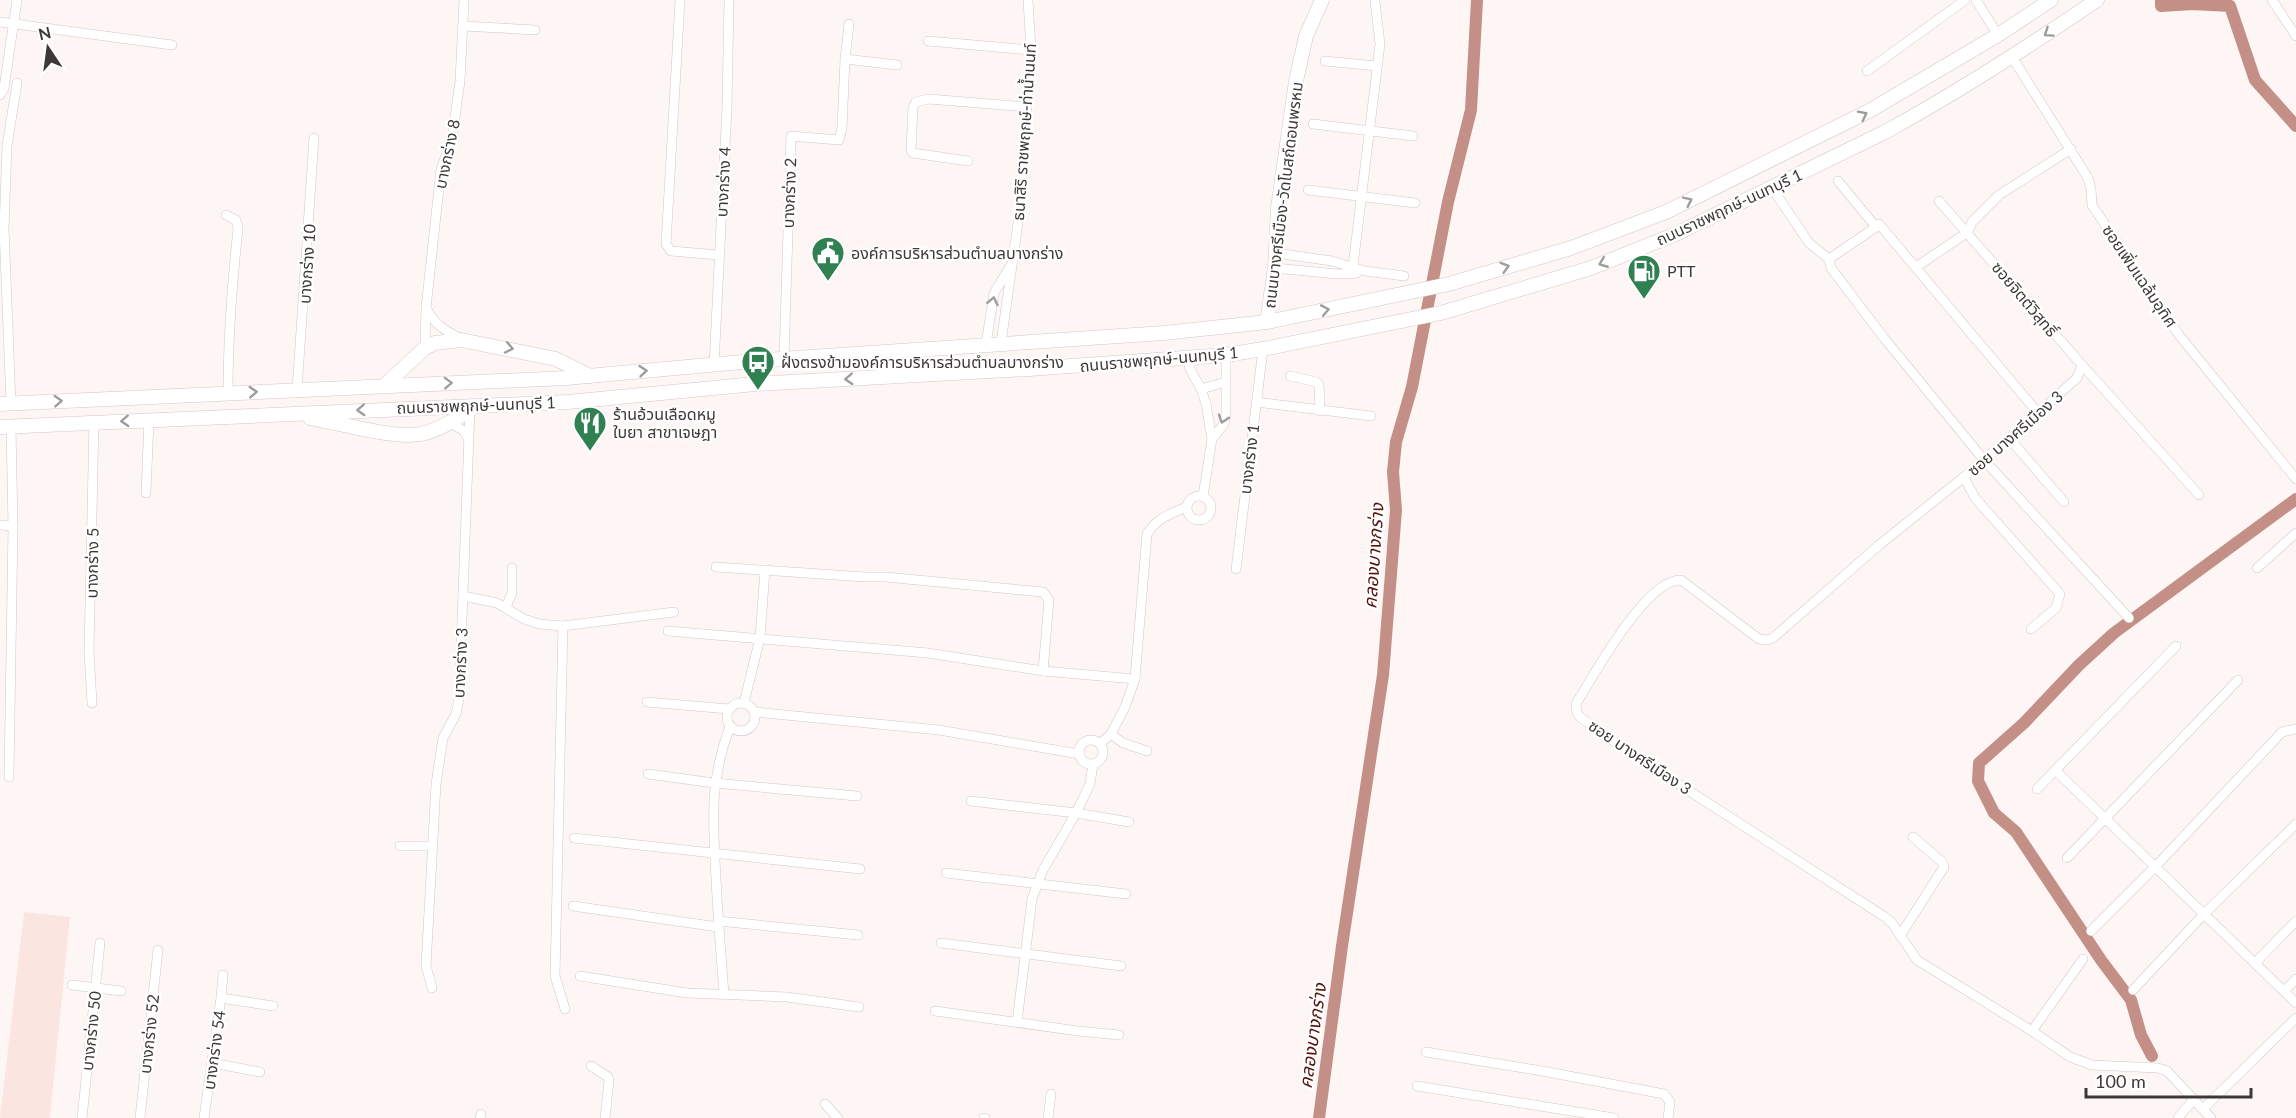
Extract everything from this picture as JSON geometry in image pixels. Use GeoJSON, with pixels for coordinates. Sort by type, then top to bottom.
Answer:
{"type":"FeatureCollection","features":[{"type":"Feature","properties":{"kind":"main road","name":"ถนนบางศรีเมือง-วัดโบสถ์ดอนพรหม"},"geometry":{"type":"LineString","coordinates":[[1267,322],[1275,268],[1278,208],[1296,81],[1306,36],[1322,0]]}},
{"type":"Feature","properties":{"kind":"main road","name":"ถนนราชพฤกษ์-นนทบุรี 1"},"geometry":{"type":"LineString","coordinates":[[5,404],[591,376],[784,359],[1174,332],[1267,322],[1449,284],[1571,249],[1666,212],[1869,111],[1998,35],[2051,0]]}},
{"type":"Feature","properties":{"kind":"main road","name":"ถนนราชพฤกษ์-นนทบุรี 1"},"geometry":{"type":"LineString","coordinates":[[5,427],[568,402],[755,384],[1188,358],[1263,349],[1411,320],[1591,268],[1676,234],[1885,132],[2012,57],[2097,0]]}},
{"type":"Feature","properties":{"kind":"main road"},"geometry":{"type":"LineString","coordinates":[[384,386],[425,348],[435,343],[461,340],[556,359],[591,376]]}},
{"type":"Feature","properties":{"kind":"main road"},"geometry":{"type":"LineString","coordinates":[[283,414],[400,435],[422,434],[449,422],[473,407]]}},
{"type":"Feature","properties":{"kind":"street"},"geometry":{"type":"LineString","coordinates":[[0,93],[4,88],[17,0]]}},
{"type":"Feature","properties":{"kind":"street","name":"บางกร่าง 8"},"geometry":{"type":"LineString","coordinates":[[425,348],[426,308],[441,169],[452,139],[457,106],[464,0]]}},
{"type":"Feature","properties":{"kind":"street"},"geometry":{"type":"LineString","coordinates":[[680,0],[666,244],[671,250],[719,255]]}},
{"type":"Feature","properties":{"kind":"street","name":"บางกร่าง 4"},"geometry":{"type":"LineString","coordinates":[[714,365],[729,0]]}},
{"type":"Feature","properties":{"kind":"street","name":"ธนาสิริ ราชพฤกษ์-ท่าน้ำนนท์"},"geometry":{"type":"LineString","coordinates":[[1000,344],[1020,209],[1031,50],[1028,0]]}},
{"type":"Feature","properties":{"kind":"street"},"geometry":{"type":"LineString","coordinates":[[1867,71],[1965,0]]}},
{"type":"Feature","properties":{"kind":"street"},"geometry":{"type":"LineString","coordinates":[[1976,0],[1998,35]]}},
{"type":"Feature","properties":{"kind":"street"},"geometry":{"type":"LineString","coordinates":[[2272,0],[2296,36]]}},
{"type":"Feature","properties":{"kind":"street"},"geometry":{"type":"LineString","coordinates":[[1352,270],[1380,44],[1375,2]]}},
{"type":"Feature","properties":{"kind":"street"},"geometry":{"type":"LineString","coordinates":[[0,22],[172,45]]}},
{"type":"Feature","properties":{"kind":"street"},"geometry":{"type":"LineString","coordinates":[[849,24],[845,59],[897,65]]}},
{"type":"Feature","properties":{"kind":"street"},"geometry":{"type":"LineString","coordinates":[[463,26],[535,30]]}},
{"type":"Feature","properties":{"kind":"street"},"geometry":{"type":"LineString","coordinates":[[928,41],[1031,50]]}},
{"type":"Feature","properties":{"kind":"street","name":"ซอยเพิ่มแฉล้มอุทิศ"},"geometry":{"type":"LineString","coordinates":[[2012,57],[2088,177],[2092,205],[2134,270],[2179,334],[2296,479]]}},
{"type":"Feature","properties":{"kind":"street","name":"บางกร่าง 2"},"geometry":{"type":"LineString","coordinates":[[784,359],[791,136],[839,140],[842,128],[845,59]]}},
{"type":"Feature","properties":{"kind":"street"},"geometry":{"type":"LineString","coordinates":[[1325,61],[1377,66]]}},
{"type":"Feature","properties":{"kind":"street"},"geometry":{"type":"LineString","coordinates":[[5,404],[4,229],[8,146],[17,83]]}},
{"type":"Feature","properties":{"kind":"street"},"geometry":{"type":"LineString","coordinates":[[968,161],[913,153],[911,150],[913,107],[916,102],[929,99],[1026,107]]}},
{"type":"Feature","properties":{"kind":"street"},"geometry":{"type":"LineString","coordinates":[[1313,124],[1413,136]]}},
{"type":"Feature","properties":{"kind":"street","name":"บางกร่าง 10"},"geometry":{"type":"LineString","coordinates":[[297,390],[314,138]]}},
{"type":"Feature","properties":{"kind":"street"},"geometry":{"type":"LineString","coordinates":[[1916,267],[1968,232],[1972,222],[1999,195],[2071,149]]}},
{"type":"Feature","properties":{"kind":"street"},"geometry":{"type":"LineString","coordinates":[[1838,181],[1876,227]]}},
{"type":"Feature","properties":{"kind":"street"},"geometry":{"type":"LineString","coordinates":[[1772,188],[1809,243],[1829,259],[1831,268],[1884,338],[1984,460],[2129,618]]}},
{"type":"Feature","properties":{"kind":"street"},"geometry":{"type":"LineString","coordinates":[[1308,190],[1415,203]]}},
{"type":"Feature","properties":{"kind":"street","name":"ซอยจิตต์วิสุทธิ์"},"geometry":{"type":"LineString","coordinates":[[1940,201],[2082,365],[2199,495]]}},
{"type":"Feature","properties":{"kind":"street"},"geometry":{"type":"LineString","coordinates":[[226,215],[236,220],[238,229],[231,300],[228,393]]}},
{"type":"Feature","properties":{"kind":"street"},"geometry":{"type":"LineString","coordinates":[[1829,259],[1879,224],[2038,413]]}},
{"type":"Feature","properties":{"kind":"street"},"geometry":{"type":"LineString","coordinates":[[1276,253],[1352,270]]}},
{"type":"Feature","properties":{"kind":"street"},"geometry":{"type":"LineString","coordinates":[[986,344],[994,293],[1013,263]]}},
{"type":"Feature","properties":{"kind":"street"},"geometry":{"type":"LineString","coordinates":[[1275,268],[1352,270],[1404,276]]}},
{"type":"Feature","properties":{"kind":"street"},"geometry":{"type":"LineString","coordinates":[[426,308],[434,322],[443,331],[461,340]]}},
{"type":"Feature","properties":{"kind":"street","name":"บางกร่าง 1"},"geometry":{"type":"LineString","coordinates":[[1236,569],[1263,349]]}},
{"type":"Feature","properties":{"kind":"street"},"geometry":{"type":"LineString","coordinates":[[1212,439],[1224,424],[1226,414],[1226,355]]}},
{"type":"Feature","properties":{"kind":"street"},"geometry":{"type":"LineString","coordinates":[[1188,358],[1190,369],[1201,389],[1212,439],[1203,496]]}},
{"type":"Feature","properties":{"kind":"street","name":"ซอย บางศรีเมือง 3"},"geometry":{"type":"LineString","coordinates":[[2082,365],[2077,378],[2038,413],[1964,477],[1878,546],[1773,638],[1759,639],[1689,584],[1681,580],[1668,582],[1646,600],[1622,630],[1575,709],[1581,718],[1638,758],[1885,917],[1917,960],[2070,1057],[2092,1065],[2158,1068],[2167,1071],[2211,1118]]}},
{"type":"Feature","properties":{"kind":"street"},"geometry":{"type":"LineString","coordinates":[[1290,376],[1319,385],[1320,411]]}},
{"type":"Feature","properties":{"kind":"street"},"geometry":{"type":"LineString","coordinates":[[1201,389],[1225,382]]}},
{"type":"Feature","properties":{"kind":"street"},"geometry":{"type":"LineString","coordinates":[[1256,402],[1371,416]]}},
{"type":"Feature","properties":{"kind":"street","name":"บางกร่าง 3"},"geometry":{"type":"LineString","coordinates":[[432,988],[426,966],[436,784],[440,749],[456,714],[459,699],[469,440],[473,407]]}},
{"type":"Feature","properties":{"kind":"street"},"geometry":{"type":"LineString","coordinates":[[146,493],[149,420]]}},
{"type":"Feature","properties":{"kind":"street"},"geometry":{"type":"LineString","coordinates":[[449,422],[464,431],[469,440]]}},
{"type":"Feature","properties":{"kind":"street","name":"บางกร่าง 5"},"geometry":{"type":"LineString","coordinates":[[92,703],[89,651],[94,423]]}},
{"type":"Feature","properties":{"kind":"street"},"geometry":{"type":"LineString","coordinates":[[5,427],[13,526],[9,777]]}},
{"type":"Feature","properties":{"kind":"street"},"geometry":{"type":"LineString","coordinates":[[2009,438],[2064,502]]}},
{"type":"Feature","properties":{"kind":"street"},"geometry":{"type":"LineString","coordinates":[[1964,477],[1975,498],[2060,594],[2056,608],[2031,629]]}},
{"type":"Feature","properties":{"kind":"street"},"geometry":{"type":"LineString","coordinates":[[1100,744],[1111,734],[1125,707],[1135,679],[1147,534],[1154,523],[1186,507],[1192,498],[1203,496]]}},
{"type":"Feature","properties":{"kind":"street"},"geometry":{"type":"LineString","coordinates":[[1186,507],[1188,514],[1195,519],[1206,518],[1211,512],[1211,504],[1203,496]]}},
{"type":"Feature","properties":{"kind":"street"},"geometry":{"type":"LineString","coordinates":[[0,525],[13,526]]}},
{"type":"Feature","properties":{"kind":"street"},"geometry":{"type":"LineString","coordinates":[[2257,568],[2296,533]]}},
{"type":"Feature","properties":{"kind":"street"},"geometry":{"type":"LineString","coordinates":[[716,567],[886,577],[1043,592],[1049,600],[1043,671]]}},
{"type":"Feature","properties":{"kind":"street"},"geometry":{"type":"LineString","coordinates":[[506,607],[512,594],[512,568]]}},
{"type":"Feature","properties":{"kind":"street"},"geometry":{"type":"LineString","coordinates":[[744,703],[760,638],[765,570]]}},
{"type":"Feature","properties":{"kind":"street"},"geometry":{"type":"LineString","coordinates":[[463,596],[487,600],[539,624],[563,626],[675,612]]}},
{"type":"Feature","properties":{"kind":"street"},"geometry":{"type":"LineString","coordinates":[[563,626],[555,976],[565,1009]]}},
{"type":"Feature","properties":{"kind":"street"},"geometry":{"type":"LineString","coordinates":[[668,632],[928,653],[1043,671],[1135,679]]}},
{"type":"Feature","properties":{"kind":"street"},"geometry":{"type":"LineString","coordinates":[[2037,789],[2176,646]]}},
{"type":"Feature","properties":{"kind":"street"},"geometry":{"type":"LineString","coordinates":[[2067,858],[2238,680]]}},
{"type":"Feature","properties":{"kind":"street"},"geometry":{"type":"LineString","coordinates":[[647,702],[729,710]]}},
{"type":"Feature","properties":{"kind":"street"},"geometry":{"type":"LineString","coordinates":[[724,994],[714,852],[714,783],[722,747],[730,726],[727,715],[729,710],[733,705],[744,703],[753,708],[755,712],[753,725],[748,730],[742,732],[730,726]]}},
{"type":"Feature","properties":{"kind":"street"},"geometry":{"type":"LineString","coordinates":[[755,712],[939,730],[1079,754]]}},
{"type":"Feature","properties":{"kind":"street"},"geometry":{"type":"LineString","coordinates":[[2091,931],[2156,867],[2282,732],[2296,729]]}},
{"type":"Feature","properties":{"kind":"street"},"geometry":{"type":"LineString","coordinates":[[1111,734],[1123,743],[1148,751]]}},
{"type":"Feature","properties":{"kind":"street"},"geometry":{"type":"LineString","coordinates":[[1017,1022],[1032,899],[1037,884],[1090,784],[1093,764],[1101,758],[1103,753],[1100,744],[1091,740],[1080,746],[1079,754],[1084,761],[1093,764]]}},
{"type":"Feature","properties":{"kind":"street"},"geometry":{"type":"LineString","coordinates":[[2055,770],[2296,1003]]}},
{"type":"Feature","properties":{"kind":"street"},"geometry":{"type":"LineString","coordinates":[[648,774],[714,783],[857,796]]}},
{"type":"Feature","properties":{"kind":"street"},"geometry":{"type":"LineString","coordinates":[[971,801],[1076,813],[1129,822]]}},
{"type":"Feature","properties":{"kind":"street"},"geometry":{"type":"LineString","coordinates":[[2133,990],[2204,914],[2296,824]]}},
{"type":"Feature","properties":{"kind":"street"},"geometry":{"type":"LineString","coordinates":[[1900,936],[1944,867],[1942,862],[1913,837]]}},
{"type":"Feature","properties":{"kind":"street"},"geometry":{"type":"LineString","coordinates":[[574,838],[860,868]]}},
{"type":"Feature","properties":{"kind":"street"},"geometry":{"type":"LineString","coordinates":[[400,846],[433,846]]}},
{"type":"Feature","properties":{"kind":"street"},"geometry":{"type":"LineString","coordinates":[[946,873],[1126,894]]}},
{"type":"Feature","properties":{"kind":"street"},"geometry":{"type":"LineString","coordinates":[[573,906],[718,924],[858,935]]}},
{"type":"Feature","properties":{"kind":"street"},"geometry":{"type":"LineString","coordinates":[[2255,963],[2296,921]]}},
{"type":"Feature","properties":{"kind":"street","name":"บางกร่าง 50"},"geometry":{"type":"LineString","coordinates":[[82,1118],[100,943]]}},
{"type":"Feature","properties":{"kind":"street"},"geometry":{"type":"LineString","coordinates":[[941,943],[1121,966]]}},
{"type":"Feature","properties":{"kind":"street","name":"บางกร่าง 52"},"geometry":{"type":"LineString","coordinates":[[140,1118],[158,950]]}},
{"type":"Feature","properties":{"kind":"street"},"geometry":{"type":"LineString","coordinates":[[2032,1031],[2083,959]]}},
{"type":"Feature","properties":{"kind":"street"},"geometry":{"type":"LineString","coordinates":[[221,998],[223,975]]}},
{"type":"Feature","properties":{"kind":"street"},"geometry":{"type":"LineString","coordinates":[[580,976],[687,993],[787,997],[859,1006]]}},
{"type":"Feature","properties":{"kind":"street"},"geometry":{"type":"LineString","coordinates":[[2284,991],[2296,979]]}},
{"type":"Feature","properties":{"kind":"street"},"geometry":{"type":"LineString","coordinates":[[72,985],[121,991]]}},
{"type":"Feature","properties":{"kind":"street","name":"บางกร่าง 54"},"geometry":{"type":"LineString","coordinates":[[204,1118],[221,998],[273,1006]]}},
{"type":"Feature","properties":{"kind":"street"},"geometry":{"type":"LineString","coordinates":[[935,1011],[1119,1035]]}},
{"type":"Feature","properties":{"kind":"street"},"geometry":{"type":"LineString","coordinates":[[2203,1109],[2296,1018]]}},
{"type":"Feature","properties":{"kind":"street"},"geometry":{"type":"LineString","coordinates":[[1426,1052],[1664,1094],[1670,1102],[1668,1118]]}},
{"type":"Feature","properties":{"kind":"street"},"geometry":{"type":"LineString","coordinates":[[212,1064],[260,1072]]}},
{"type":"Feature","properties":{"kind":"street"},"geometry":{"type":"LineString","coordinates":[[591,1065],[608,1077],[605,1118]]}},
{"type":"Feature","properties":{"kind":"street"},"geometry":{"type":"LineString","coordinates":[[1417,1086],[1614,1118]]}},
{"type":"Feature","properties":{"kind":"street"},"geometry":{"type":"LineString","coordinates":[[1048,1118],[1051,1094]]}},
{"type":"Feature","properties":{"kind":"street"},"geometry":{"type":"LineString","coordinates":[[2178,1118],[2193,1100]]}},
{"type":"Feature","properties":{"kind":"street"},"geometry":{"type":"LineString","coordinates":[[825,1104],[838,1118]]}},
{"type":"Feature","properties":{"kind":"shaded area"},"geometry":{"type":"Polygon","coordinates":[[[24,912],[70,917],[50,1118],[0,1118],[24,912]]]}},
{"type":"Feature","properties":{"kind":"waterway","name":"คลองบางกร่าง"},"geometry":{"type":"LineString","coordinates":[[1319,1118],[1342,946],[1383,675],[1396,510],[1393,472],[1396,442],[1412,387],[1448,202],[1471,110],[1477,0]]}},
{"type":"Feature","properties":{"kind":"waterway"},"geometry":{"type":"LineString","coordinates":[[2161,0],[2161,6],[2192,4],[2230,6],[2255,80],[2296,126]]}},
{"type":"Feature","properties":{"kind":"waterway"},"geometry":{"type":"LineString","coordinates":[[2152,1056],[2141,1035],[2131,1000],[2101,960],[2016,832],[1994,813],[1978,781],[1979,763],[2024,723],[2079,665],[2114,633],[2296,499]]}},
{"type":"Feature","properties":{"kind":"place","name":"องค์การบริหารส่วนตำบลบางกร่าง"},"geometry":{"type":"Point","coordinates":[828,282]}},
{"type":"Feature","properties":{"kind":"place","name":"PTT"},"geometry":{"type":"Point","coordinates":[1644,300]}},
{"type":"Feature","properties":{"kind":"place","name":"ฝั่งตรงข้ามองค์การบริหารส่วนตำบลบางกร่าง"},"geometry":{"type":"Point","coordinates":[758,391]}},
{"type":"Feature","properties":{"kind":"place","name":"ร้านอ้วนเลือดหมู ใบยา สาขาเจษฎา"},"geometry":{"type":"Point","coordinates":[590,452]}}]}
